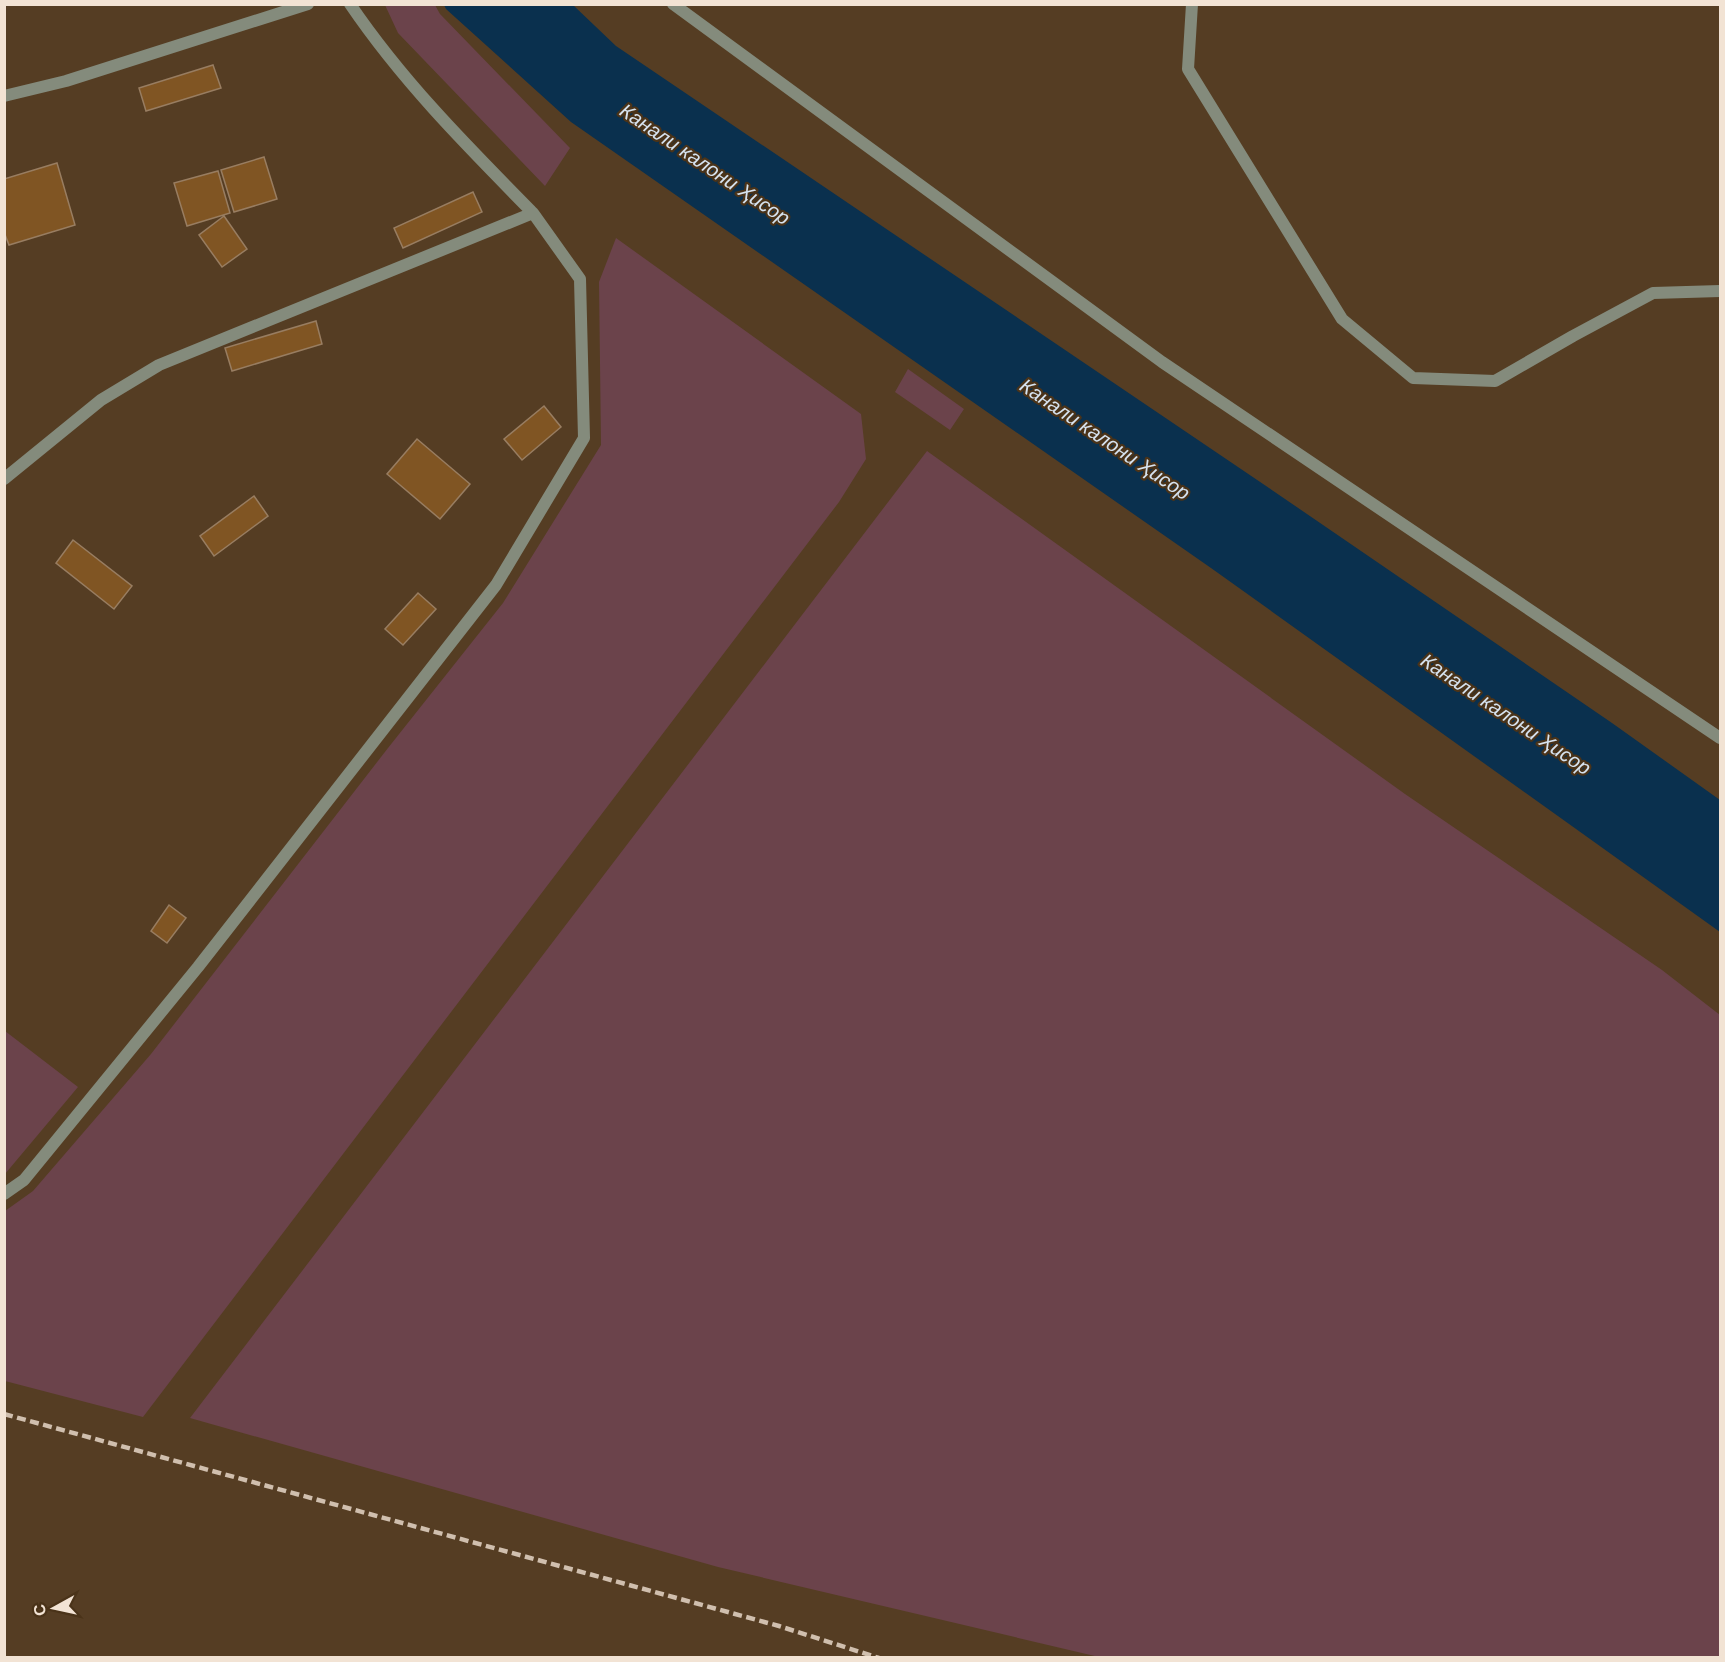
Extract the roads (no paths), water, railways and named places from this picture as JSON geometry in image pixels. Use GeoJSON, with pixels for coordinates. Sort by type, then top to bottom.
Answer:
{"type":"FeatureCollection","features":[{"type":"Feature","properties":{"kind":"street"},"geometry":{"type":"LineString","coordinates":[[4,96],[66,81],[308,4]]}},
{"type":"Feature","properties":{"kind":"street"},"geometry":{"type":"LineString","coordinates":[[4,1194],[24,1180],[183,986],[496,585],[584,438],[580,279],[533,213],[460,139],[415,88],[379,46],[350,4]]}},
{"type":"Feature","properties":{"kind":"street"},"geometry":{"type":"LineString","coordinates":[[673,4],[1162,362],[1720,738]]}},
{"type":"Feature","properties":{"kind":"street"},"geometry":{"type":"LineString","coordinates":[[1192,4],[1188,69],[1342,319],[1413,378],[1495,381],[1653,293],[1720,291]]}},
{"type":"Feature","properties":{"kind":"street"},"geometry":{"type":"LineString","coordinates":[[4,479],[101,400],[159,365],[533,213]]}},
{"type":"Feature","properties":{"kind":"water","name":"Канали калони Ҳисор"},"geometry":{"type":"Polygon","coordinates":[[[444,5],[573,5],[616,46],[1269,488],[1612,723],[1720,800],[1720,932],[1211,568],[571,122],[444,5]]]}},
{"type":"Feature","properties":{"kind":"railway"},"geometry":{"type":"LineString","coordinates":[[4,1414],[779,1626],[879,1658]]}}]}
